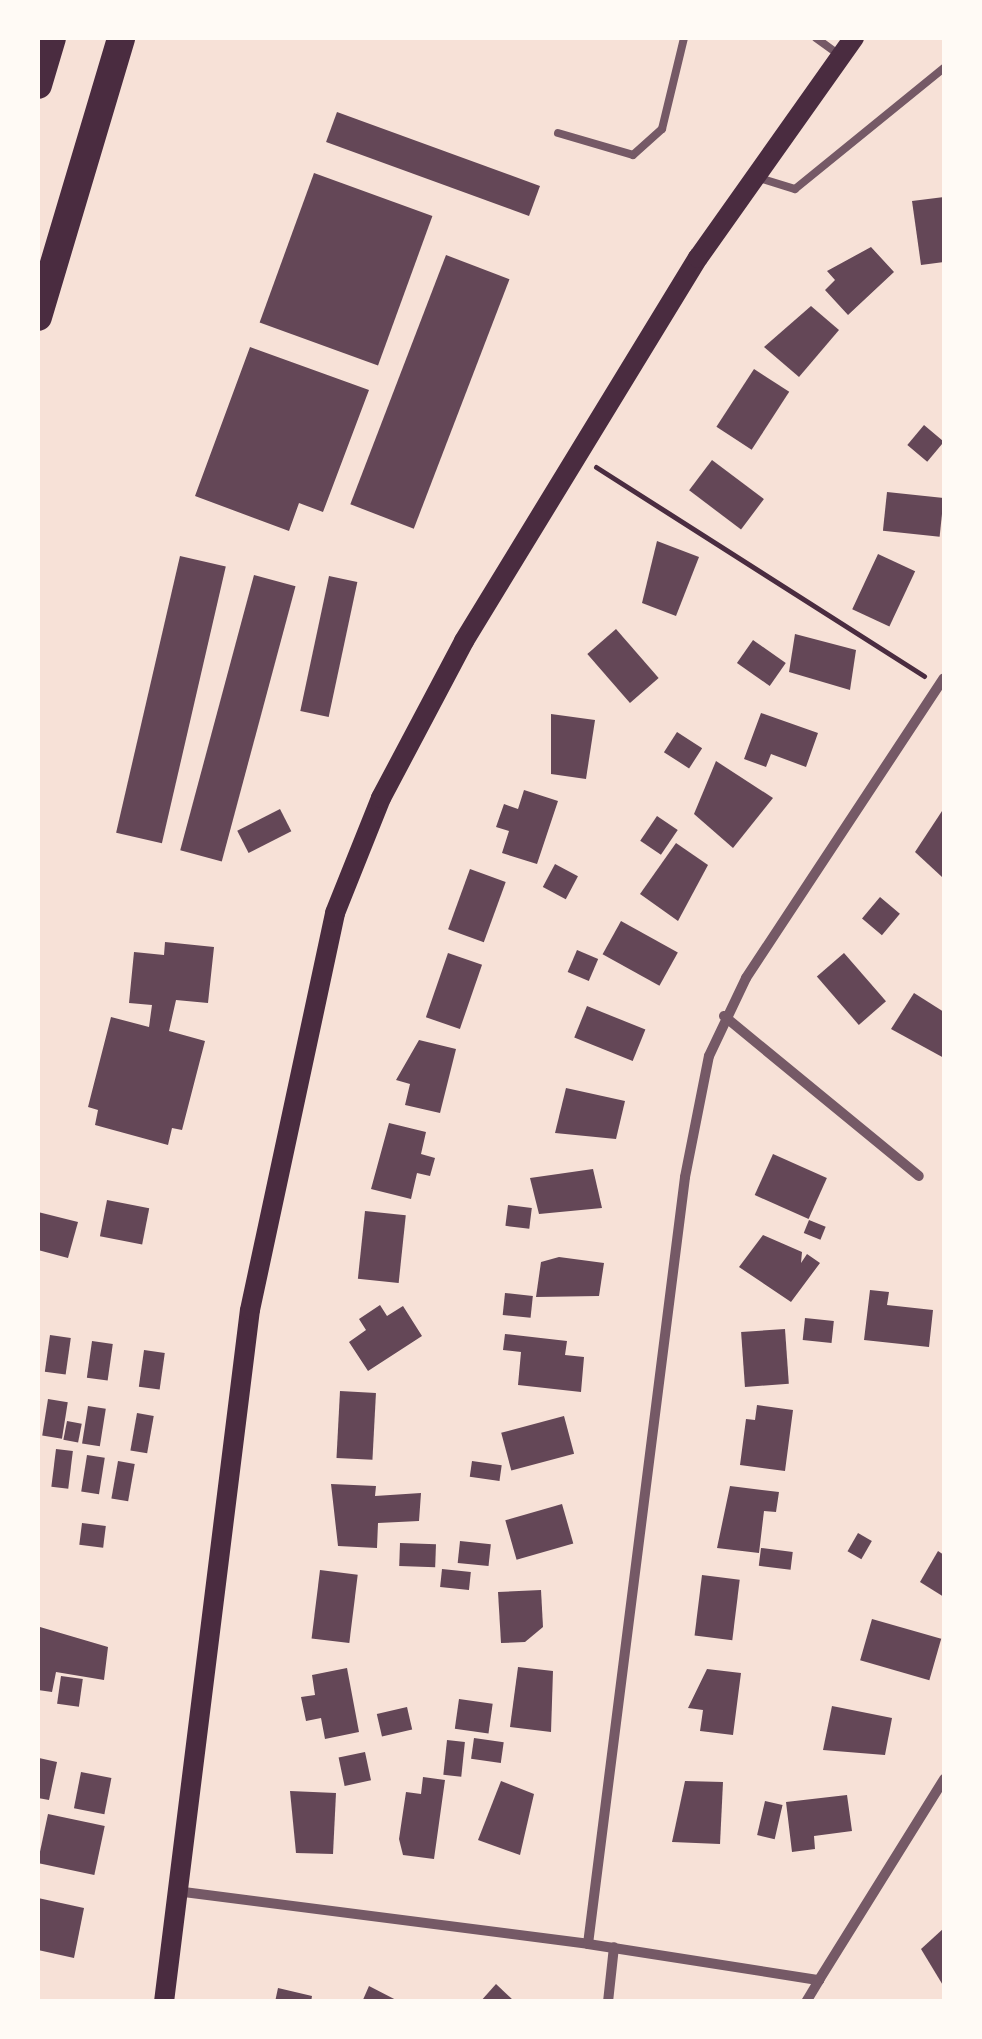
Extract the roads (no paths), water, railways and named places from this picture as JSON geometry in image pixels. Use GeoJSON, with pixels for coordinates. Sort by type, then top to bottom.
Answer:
{"type":"FeatureCollection","features":[{"type":"Feature","properties":{"kind":"highway"},"geometry":{"type":"LineString","coordinates":[[38,85],[52,38]]}},
{"type":"Feature","properties":{"kind":"highway"},"geometry":{"type":"LineString","coordinates":[[38,318],[121,38]]}},
{"type":"Feature","properties":{"kind":"main road"},"geometry":{"type":"LineString","coordinates":[[164,2002],[250,1310],[335,913],[424,714],[577,455],[753,175],[838,54],[854,38]]}},
{"type":"Feature","properties":{"kind":"street"},"geometry":{"type":"LineString","coordinates":[[588,1944],[684,1177],[724,1016],[943,685]]}},
{"type":"Feature","properties":{"kind":"street"},"geometry":{"type":"LineString","coordinates":[[724,1016],[919,1176]]}},
{"type":"Feature","properties":{"kind":"street"},"geometry":{"type":"LineString","coordinates":[[806,2002],[944,1779]]}},
{"type":"Feature","properties":{"kind":"street"},"geometry":{"type":"LineString","coordinates":[[176,1890],[614,1947],[819,1980]]}},
{"type":"Feature","properties":{"kind":"street"},"geometry":{"type":"LineString","coordinates":[[608,2002],[614,1947]]}},
{"type":"Feature","properties":{"kind":"lane"},"geometry":{"type":"LineString","coordinates":[[558,133],[633,156],[662,129],[684,38]]}},
{"type":"Feature","properties":{"kind":"lane"},"geometry":{"type":"LineString","coordinates":[[816,38],[838,54]]}},
{"type":"Feature","properties":{"kind":"lane"},"geometry":{"type":"LineString","coordinates":[[753,175],[795,190],[944,68]]}}]}
